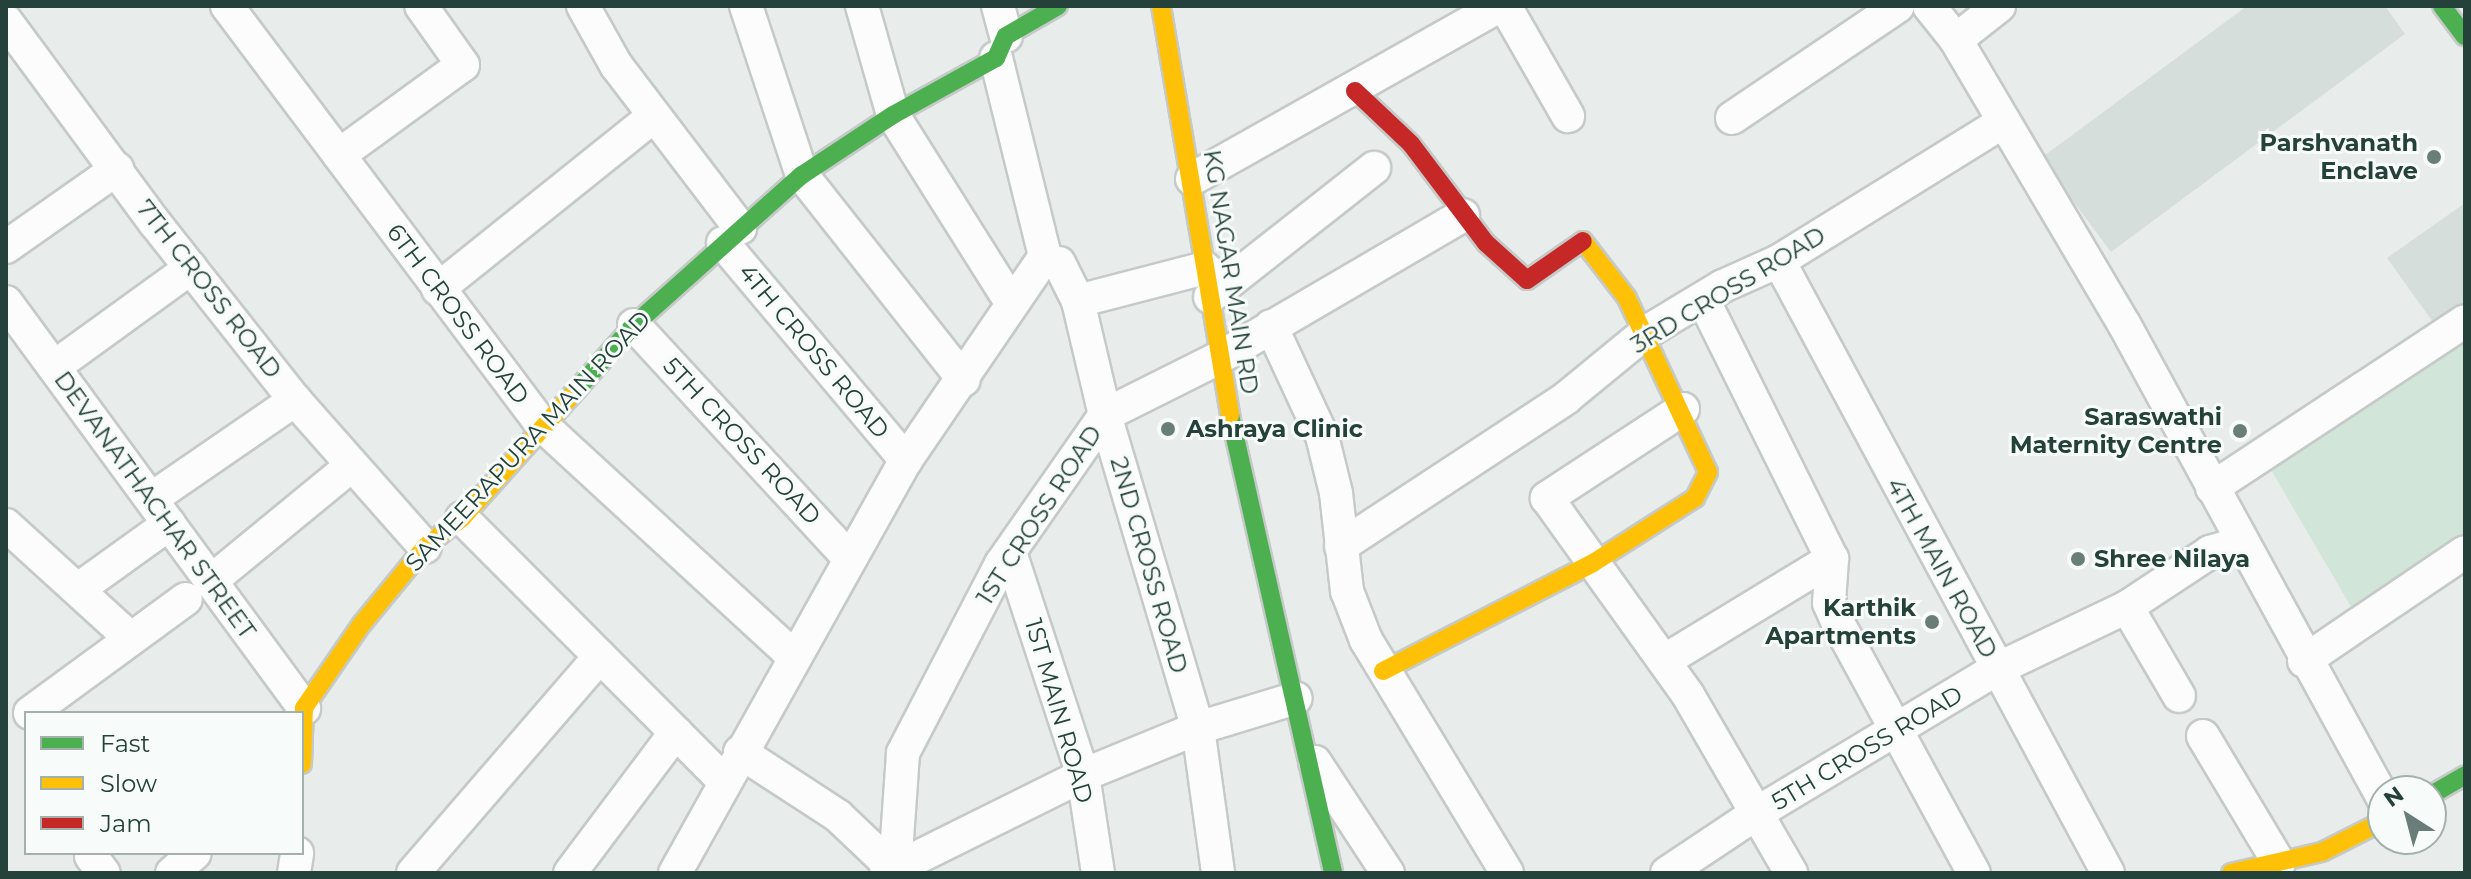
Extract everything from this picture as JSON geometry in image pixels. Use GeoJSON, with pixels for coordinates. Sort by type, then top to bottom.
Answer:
{"type":"FeatureCollection","features":[{"type":"Feature","properties":{"kind":"street","name":"6TH CROSS ROAD"},"geometry":{"type":"LineString","coordinates":[[227,6],[542,425],[793,656]]}},
{"type":"Feature","properties":{"kind":"street"},"geometry":{"type":"LineString","coordinates":[[339,155],[463,65],[421,6]]}},
{"type":"Feature","properties":{"kind":"street"},"geometry":{"type":"LineString","coordinates":[[583,6],[731,235]]}},
{"type":"Feature","properties":{"kind":"street"},"geometry":{"type":"LineString","coordinates":[[746,6],[802,175],[964,380]]}},
{"type":"Feature","properties":{"kind":"street"},"geometry":{"type":"LineString","coordinates":[[862,6],[893,115],[1012,304]]}},
{"type":"Feature","properties":{"kind":"street","name":"SAMEERAPURA MAIN ROAD"},"geometry":{"type":"LineString","coordinates":[[304,708],[361,625],[425,547],[462,518],[634,325],[731,235],[802,175],[893,115],[1000,33],[1058,6]]}},
{"type":"Feature","properties":{"kind":"street","name":"KG NAGAR MAIN RD"},"geometry":{"type":"LineString","coordinates":[[1161,6],[1192,179],[1217,359],[1310,756],[1333,873]]}},
{"type":"Feature","properties":{"kind":"street"},"geometry":{"type":"LineString","coordinates":[[1192,179],[1355,91],[1502,6],[1568,116]]}},
{"type":"Feature","properties":{"kind":"street"},"geometry":{"type":"LineString","coordinates":[[1732,118],[1898,6]]}},
{"type":"Feature","properties":{"kind":"street"},"geometry":{"type":"LineString","coordinates":[[1929,6],[1956,40],[2002,123],[2124,324],[2304,661],[2370,775]]}},
{"type":"Feature","properties":{"kind":"street"},"geometry":{"type":"LineString","coordinates":[[1956,40],[1999,6]]}},
{"type":"Feature","properties":{"kind":"street"},"geometry":{"type":"LineString","coordinates":[[2442,6],[2465,36]]}},
{"type":"Feature","properties":{"kind":"street","name":"7TH CROSS ROAD"},"geometry":{"type":"LineString","coordinates":[[6,21],[191,268],[295,400],[350,467],[425,547]]}},
{"type":"Feature","properties":{"kind":"street"},"geometry":{"type":"LineString","coordinates":[[675,873],[793,656],[906,460],[964,380],[1045,256],[1000,33]]}},
{"type":"Feature","properties":{"kind":"street"},"geometry":{"type":"LineString","coordinates":[[1355,91],[1417,151],[1463,215],[1527,280],[1586,239],[1645,333],[1683,409],[1708,472],[1695,498],[1593,563],[1383,671]]}},
{"type":"Feature","properties":{"kind":"street"},"geometry":{"type":"LineString","coordinates":[[438,289],[653,117]]}},
{"type":"Feature","properties":{"kind":"street","name":"3RD CROSS ROAD"},"geometry":{"type":"LineString","coordinates":[[1341,546],[1566,398],[1645,333],[1703,299],[1779,261],[2002,123]]}},
{"type":"Feature","properties":{"kind":"street"},"geometry":{"type":"LineString","coordinates":[[1078,301],[1207,282],[1374,168]]}},
{"type":"Feature","properties":{"kind":"street"},"geometry":{"type":"LineString","coordinates":[[6,247],[117,169]]}},
{"type":"Feature","properties":{"kind":"street","name":"1ST CROSS ROAD"},"geometry":{"type":"LineString","coordinates":[[893,871],[903,753],[1010,552],[1105,415],[1217,359],[1463,215]]}},
{"type":"Feature","properties":{"kind":"street","name":"4TH CROSS ROAD"},"geometry":{"type":"LineString","coordinates":[[731,235],[906,460]]}},
{"type":"Feature","properties":{"kind":"street","name":"4TH MAIN ROAD"},"geometry":{"type":"LineString","coordinates":[[1779,261],[2108,873]]}},
{"type":"Feature","properties":{"kind":"street","name":"2ND CROSS ROAD"},"geometry":{"type":"LineString","coordinates":[[1059,263],[1078,301],[1105,415],[1198,728],[1218,873]]}},
{"type":"Feature","properties":{"kind":"street"},"geometry":{"type":"LineString","coordinates":[[54,367],[191,268]]}},
{"type":"Feature","properties":{"kind":"street"},"geometry":{"type":"LineString","coordinates":[[1703,299],[1832,559],[1829,603],[1974,873]]}},
{"type":"Feature","properties":{"kind":"street","name":"DEVANATHACHAR STREET"},"geometry":{"type":"LineString","coordinates":[[6,302],[160,511],[198,590],[304,708]]}},
{"type":"Feature","properties":{"kind":"street"},"geometry":{"type":"LineString","coordinates":[[2212,488],[2465,321]]}},
{"type":"Feature","properties":{"kind":"street","name":"5TH CROSS ROAD"},"geometry":{"type":"LineString","coordinates":[[634,325],[849,558]]}},
{"type":"Feature","properties":{"kind":"street"},"geometry":{"type":"LineString","coordinates":[[1271,326],[1322,436],[1336,493],[1347,591],[1383,671],[1507,873]]}},
{"type":"Feature","properties":{"kind":"street"},"geometry":{"type":"LineString","coordinates":[[80,588],[160,511],[295,400]]}},
{"type":"Feature","properties":{"kind":"street"},"geometry":{"type":"LineString","coordinates":[[1683,409],[1547,498],[1664,661],[1791,873]]}},
{"type":"Feature","properties":{"kind":"street"},"geometry":{"type":"LineString","coordinates":[[32,711],[129,637],[198,590],[350,467]]}},
{"type":"Feature","properties":{"kind":"street"},"geometry":{"type":"LineString","coordinates":[[462,518],[724,781]]}},
{"type":"Feature","properties":{"kind":"street"},"geometry":{"type":"LineString","coordinates":[[6,525],[80,588],[129,637]]}},
{"type":"Feature","properties":{"kind":"street","name":"5TH CROSS ROAD"},"geometry":{"type":"LineString","coordinates":[[1667,873],[1757,813],[1897,734],[1997,669],[2127,607],[2210,552],[2241,543]]}},
{"type":"Feature","properties":{"kind":"street","name":"1ST MAIN ROAD"},"geometry":{"type":"LineString","coordinates":[[1010,552],[1083,775],[1098,873]]}},
{"type":"Feature","properties":{"kind":"street"},"geometry":{"type":"LineString","coordinates":[[2304,661],[2465,552]]}},
{"type":"Feature","properties":{"kind":"street"},"geometry":{"type":"LineString","coordinates":[[1664,661],[1832,559]]}},
{"type":"Feature","properties":{"kind":"street"},"geometry":{"type":"LineString","coordinates":[[2127,607],[2179,696]]}},
{"type":"Feature","properties":{"kind":"street"},"geometry":{"type":"LineString","coordinates":[[413,873],[600,656]]}},
{"type":"Feature","properties":{"kind":"street"},"geometry":{"type":"LineString","coordinates":[[740,752],[838,816],[893,871],[1083,775],[1198,728],[1296,698]]}},
{"type":"Feature","properties":{"kind":"street"},"geometry":{"type":"LineString","coordinates":[[6,731],[24,717]]}},
{"type":"Feature","properties":{"kind":"street"},"geometry":{"type":"LineString","coordinates":[[570,873],[676,732]]}},
{"type":"Feature","properties":{"kind":"street"},"geometry":{"type":"LineString","coordinates":[[2203,736],[2279,863]]}},
{"type":"Feature","properties":{"kind":"street"},"geometry":{"type":"LineString","coordinates":[[1310,756],[1388,873]]}},
{"type":"Feature","properties":{"kind":"street"},"geometry":{"type":"LineString","coordinates":[[2447,786],[2465,775]]}},
{"type":"Feature","properties":{"kind":"street"},"geometry":{"type":"LineString","coordinates":[[2231,873],[2322,852],[2367,829]]}},
{"type":"Feature","properties":{"kind":"street"},"geometry":{"type":"LineString","coordinates":[[172,873],[193,855]]}},
{"type":"Feature","properties":{"kind":"shaded area"},"geometry":{"type":"Polygon","coordinates":[[[2247,6],[2385,6],[2405,34],[2111,252],[2041,158],[2247,6]]]}},
{"type":"Feature","properties":{"kind":"shaded area"},"geometry":{"type":"Polygon","coordinates":[[[2465,203],[2465,316],[2440,332],[2387,258],[2465,203]]]}},
{"type":"Feature","properties":{"kind":"green space"},"geometry":{"type":"Polygon","coordinates":[[[2465,337],[2465,540],[2357,617],[2271,470],[2465,337]]]}},
{"type":"Feature","properties":{"kind":"traffic: fast"},"geometry":{"type":"LineString","coordinates":[[572,395],[634,325],[802,175],[893,115],[996,58],[1006,36],[1058,6]]}},
{"type":"Feature","properties":{"kind":"traffic: fast"},"geometry":{"type":"LineString","coordinates":[[2442,6],[2465,36]]}},
{"type":"Feature","properties":{"kind":"traffic: fast"},"geometry":{"type":"LineString","coordinates":[[1230,415],[1333,873]]}},
{"type":"Feature","properties":{"kind":"traffic: fast"},"geometry":{"type":"LineString","coordinates":[[2447,786],[2465,775]]}},
{"type":"Feature","properties":{"kind":"traffic: slow"},"geometry":{"type":"LineString","coordinates":[[1161,6],[1230,415]]}},
{"type":"Feature","properties":{"kind":"traffic: slow"},"geometry":{"type":"LineString","coordinates":[[1383,671],[1593,563],[1695,498],[1708,472],[1627,298],[1583,241]]}},
{"type":"Feature","properties":{"kind":"traffic: slow"},"geometry":{"type":"LineString","coordinates":[[304,711],[361,625],[425,547],[462,518],[572,395]]}},
{"type":"Feature","properties":{"kind":"traffic: slow"},"geometry":{"type":"LineString","coordinates":[[2231,873],[2322,852],[2367,829]]}},
{"type":"Feature","properties":{"kind":"traffic: jam"},"geometry":{"type":"LineString","coordinates":[[1355,91],[1411,144],[1486,243],[1527,280],[1583,241]]}},
{"type":"Feature","properties":{"kind":"place","name":"Parshvanath Enclave"},"geometry":{"type":"Point","coordinates":[2434,157]}},
{"type":"Feature","properties":{"kind":"place","name":"Ashraya Clinic"},"geometry":{"type":"Point","coordinates":[1168,429]}},
{"type":"Feature","properties":{"kind":"place","name":"Saraswathi Maternity Centre"},"geometry":{"type":"Point","coordinates":[2240,431]}},
{"type":"Feature","properties":{"kind":"place","name":"Shree Nilaya"},"geometry":{"type":"Point","coordinates":[2078,559]}},
{"type":"Feature","properties":{"kind":"place","name":"Karthik Apartments"},"geometry":{"type":"Point","coordinates":[1932,622]}}]}
